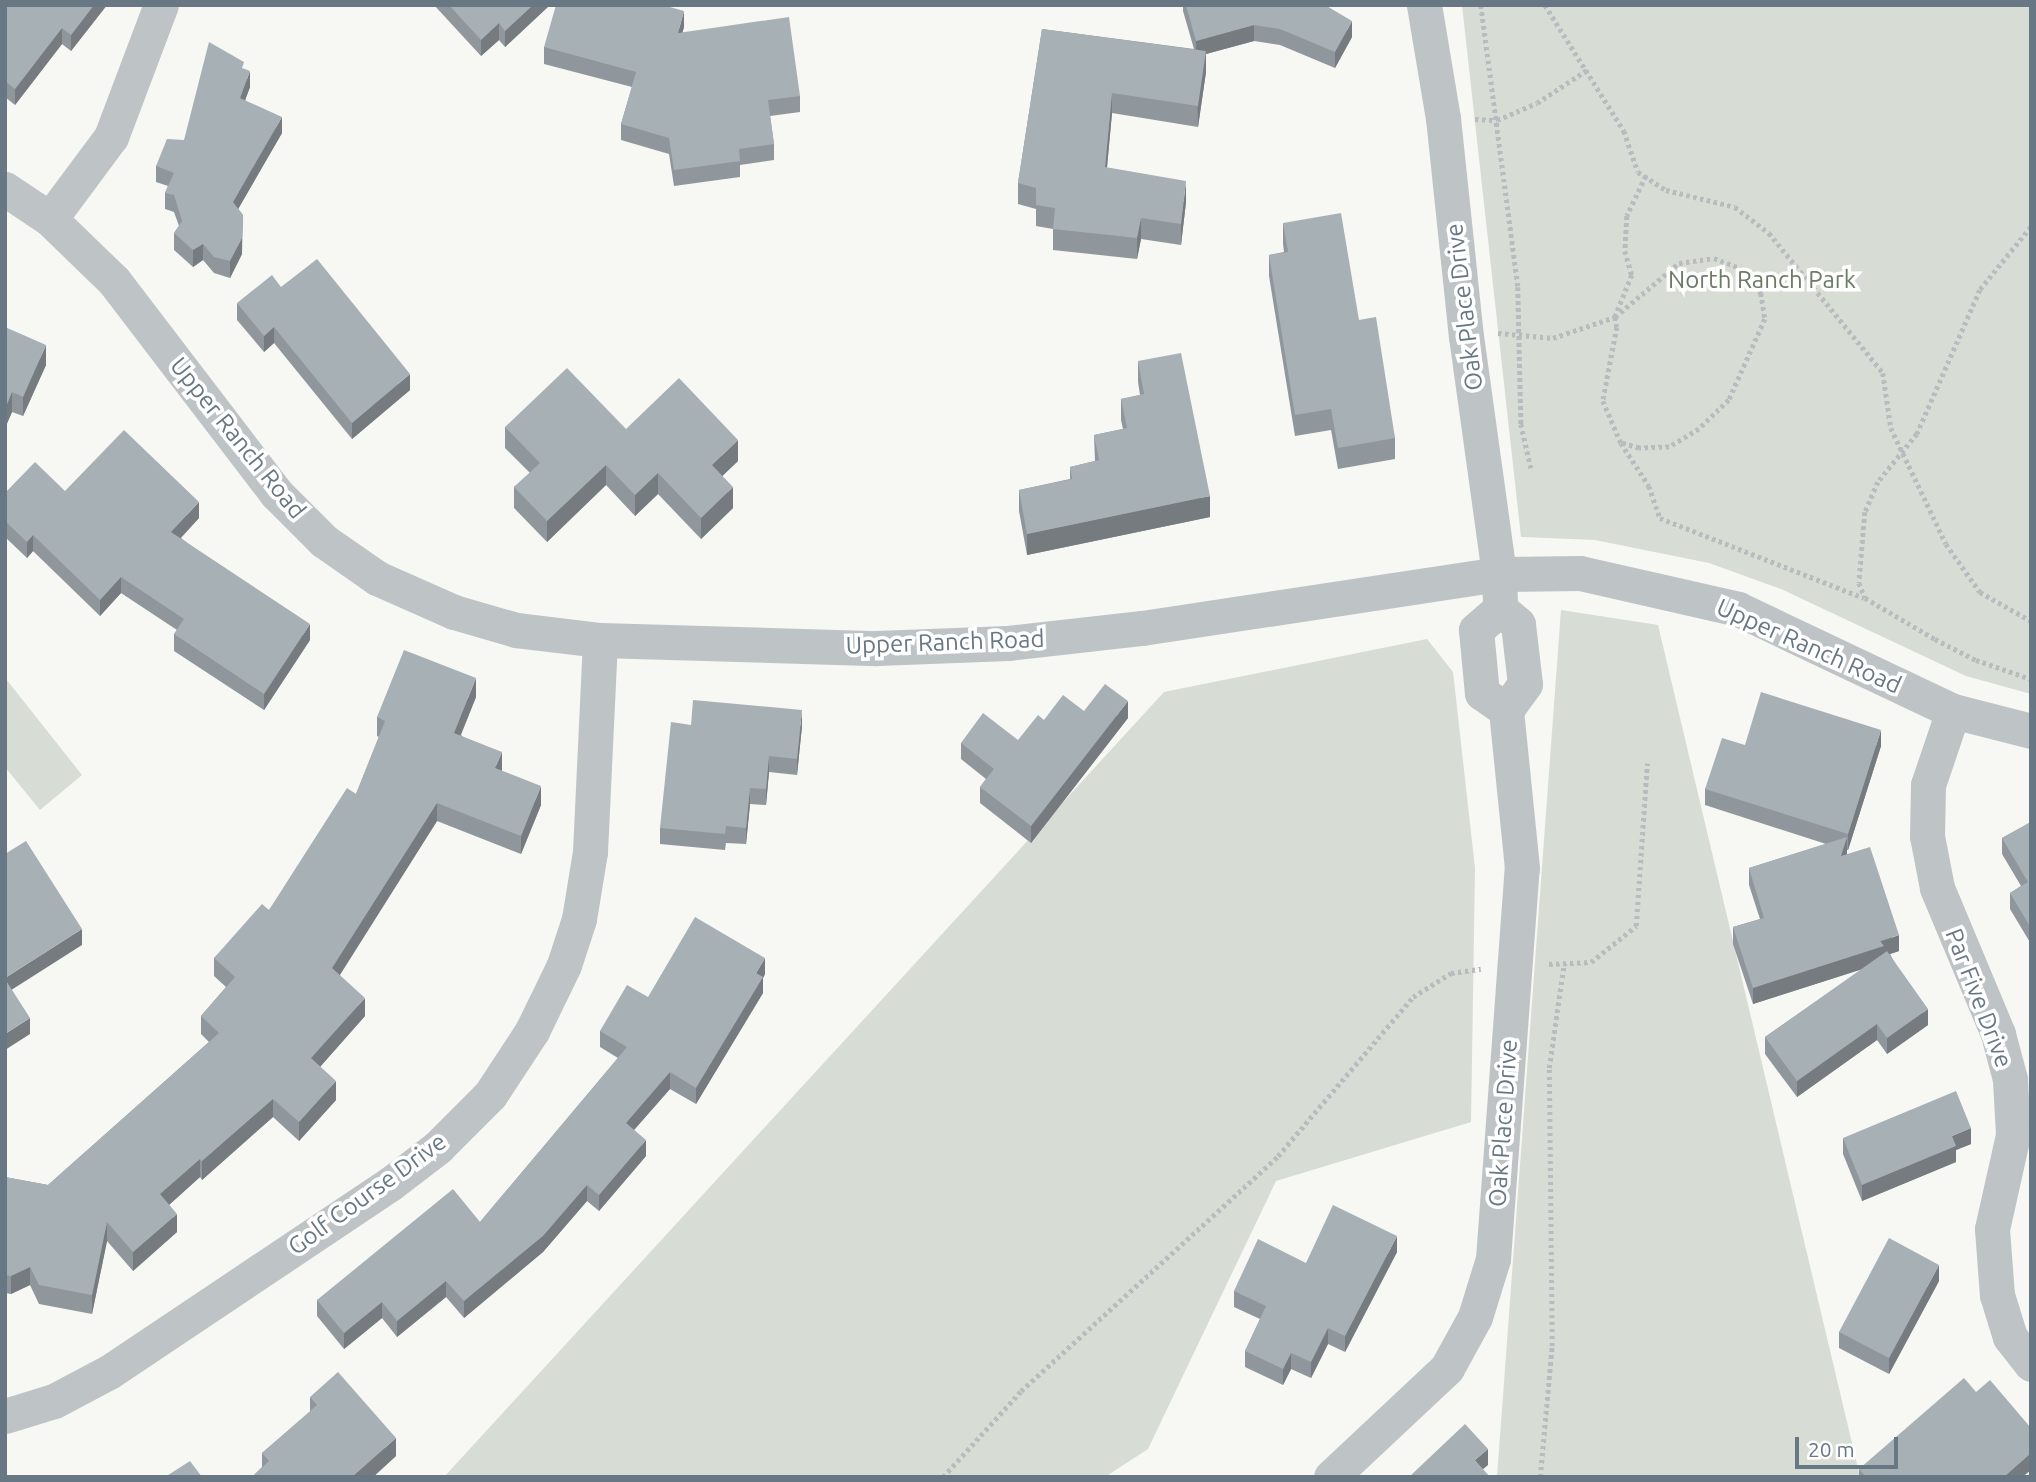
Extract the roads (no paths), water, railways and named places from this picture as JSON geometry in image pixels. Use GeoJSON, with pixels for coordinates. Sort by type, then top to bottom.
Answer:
{"type":"FeatureCollection","features":[{"type":"Feature","properties":{"kind":"street"},"geometry":{"type":"LineString","coordinates":[[50,219],[111,137],[161,5]]}},
{"type":"Feature","properties":{"kind":"street","name":"Oak Place Drive"},"geometry":{"type":"LineString","coordinates":[[1331,1477],[1447,1368],[1475,1317],[1493,1259],[1522,868],[1506,710],[1525,684],[1518,624],[1500,609],[1499,574],[1466,336],[1443,118],[1424,5]]}},
{"type":"Feature","properties":{"kind":"street","name":"Upper Ranch Road"},"geometry":{"type":"LineString","coordinates":[[5,188],[50,219],[114,281],[276,493],[324,541],[377,578],[454,612],[516,630],[600,640],[877,648],[1009,643],[1142,628],[1499,574],[1580,573],[1738,609],[1953,711],[2031,731]]}},
{"type":"Feature","properties":{"kind":"street","name":"Golf Course Drive"},"geometry":{"type":"LineString","coordinates":[[5,1416],[54,1401],[109,1372],[390,1184],[438,1147],[490,1095],[532,1031],[564,965],[579,919],[590,852],[600,640]]}},
{"type":"Feature","properties":{"kind":"street","name":"Par Five Drive"},"geometry":{"type":"LineString","coordinates":[[1953,711],[1928,785],[1927,836],[1937,888],[1998,1034],[2010,1079],[2013,1135],[1992,1228],[1997,1295],[2010,1338],[2031,1364]]}},
{"type":"Feature","properties":{"kind":"park label","name":"North Ranch Park"},"geometry":{"type":"Point","coordinates":[1762,280]}}]}
